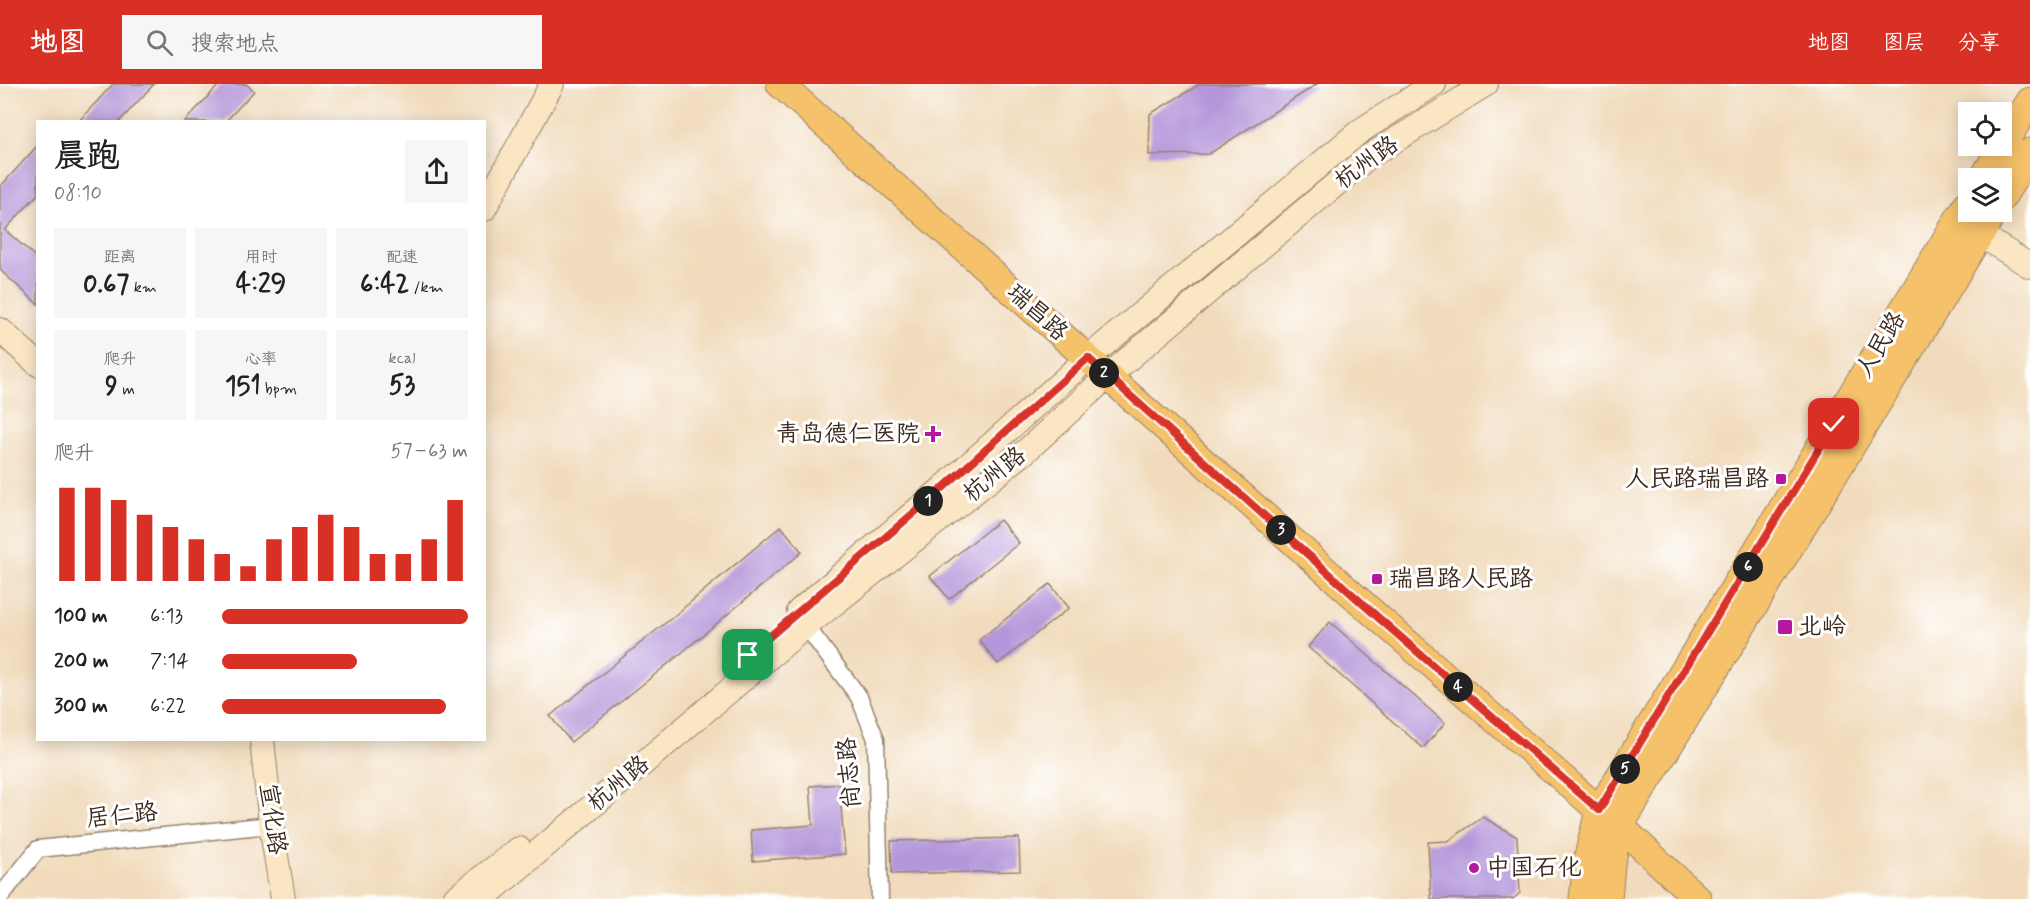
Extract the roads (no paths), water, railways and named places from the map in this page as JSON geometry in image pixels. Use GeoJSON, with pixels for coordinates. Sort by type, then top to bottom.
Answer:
{"type":"FeatureCollection","features":[{"type":"Feature","properties":{"kind":"main road"},"geometry":{"type":"LineString","coordinates":[[486,205],[552,84]]}},
{"type":"Feature","properties":{"kind":"main road","name":"瑞昌路"},"geometry":{"type":"LineString","coordinates":[[780,84],[1381,620],[1610,818],[1698,899]]}},
{"type":"Feature","properties":{"kind":"main road","name":"杭州路"},"geometry":{"type":"LineString","coordinates":[[482,899],[551,823],[936,495],[1088,358],[1360,131],[1434,84]]}},
{"type":"Feature","properties":{"kind":"main road","name":"杭州路"},"geometry":{"type":"LineString","coordinates":[[454,899],[512,864],[1026,451],[1108,376],[1368,157],[1486,84]]}},
{"type":"Feature","properties":{"kind":"main road"},"geometry":{"type":"LineString","coordinates":[[1989,168],[2030,101]]}},
{"type":"Feature","properties":{"kind":"main road"},"geometry":{"type":"LineString","coordinates":[[2012,182],[2030,152]]}},
{"type":"Feature","properties":{"kind":"main road","name":"人民路"},"geometry":{"type":"LineString","coordinates":[[1582,899],[1587,861],[1610,818],[1966,222]]}},
{"type":"Feature","properties":{"kind":"main road"},"geometry":{"type":"LineString","coordinates":[[1972,222],[2030,266]]}},
{"type":"Feature","properties":{"kind":"main road"},"geometry":{"type":"LineString","coordinates":[[0,330],[36,362]]}},
{"type":"Feature","properties":{"kind":"main road","name":"宣化路"},"geometry":{"type":"LineString","coordinates":[[262,741],[271,825],[283,899]]}},
{"type":"Feature","properties":{"kind":"main road","name":"人民路"},"geometry":{"type":"LineString","coordinates":[[1608,899],[1611,864],[1610,818]]}},
{"type":"Feature","properties":{"kind":"main road"},"geometry":{"type":"LineString","coordinates":[[512,864],[516,899]]}},
{"type":"Feature","properties":{"kind":"street","name":"尚志路"},"geometry":{"type":"LineString","coordinates":[[806,626],[860,697],[876,739],[880,899]]}},
{"type":"Feature","properties":{"kind":"street","name":"居仁路"},"geometry":{"type":"LineString","coordinates":[[0,897],[38,849],[271,825]]}},
{"type":"Feature","properties":{"kind":"place","name":"青岛德仁医院"},"geometry":{"type":"Point","coordinates":[933,434]}},
{"type":"Feature","properties":{"kind":"place","name":"人民路瑞昌路"},"geometry":{"type":"Point","coordinates":[1781,479]}},
{"type":"Feature","properties":{"kind":"place","name":"瑞昌路人民路"},"geometry":{"type":"Point","coordinates":[1377,579]}},
{"type":"Feature","properties":{"kind":"place","name":"北岭"},"geometry":{"type":"Point","coordinates":[1785,627]}},
{"type":"Feature","properties":{"kind":"place","name":"中国石化"},"geometry":{"type":"Point","coordinates":[1474,868]}}]}
